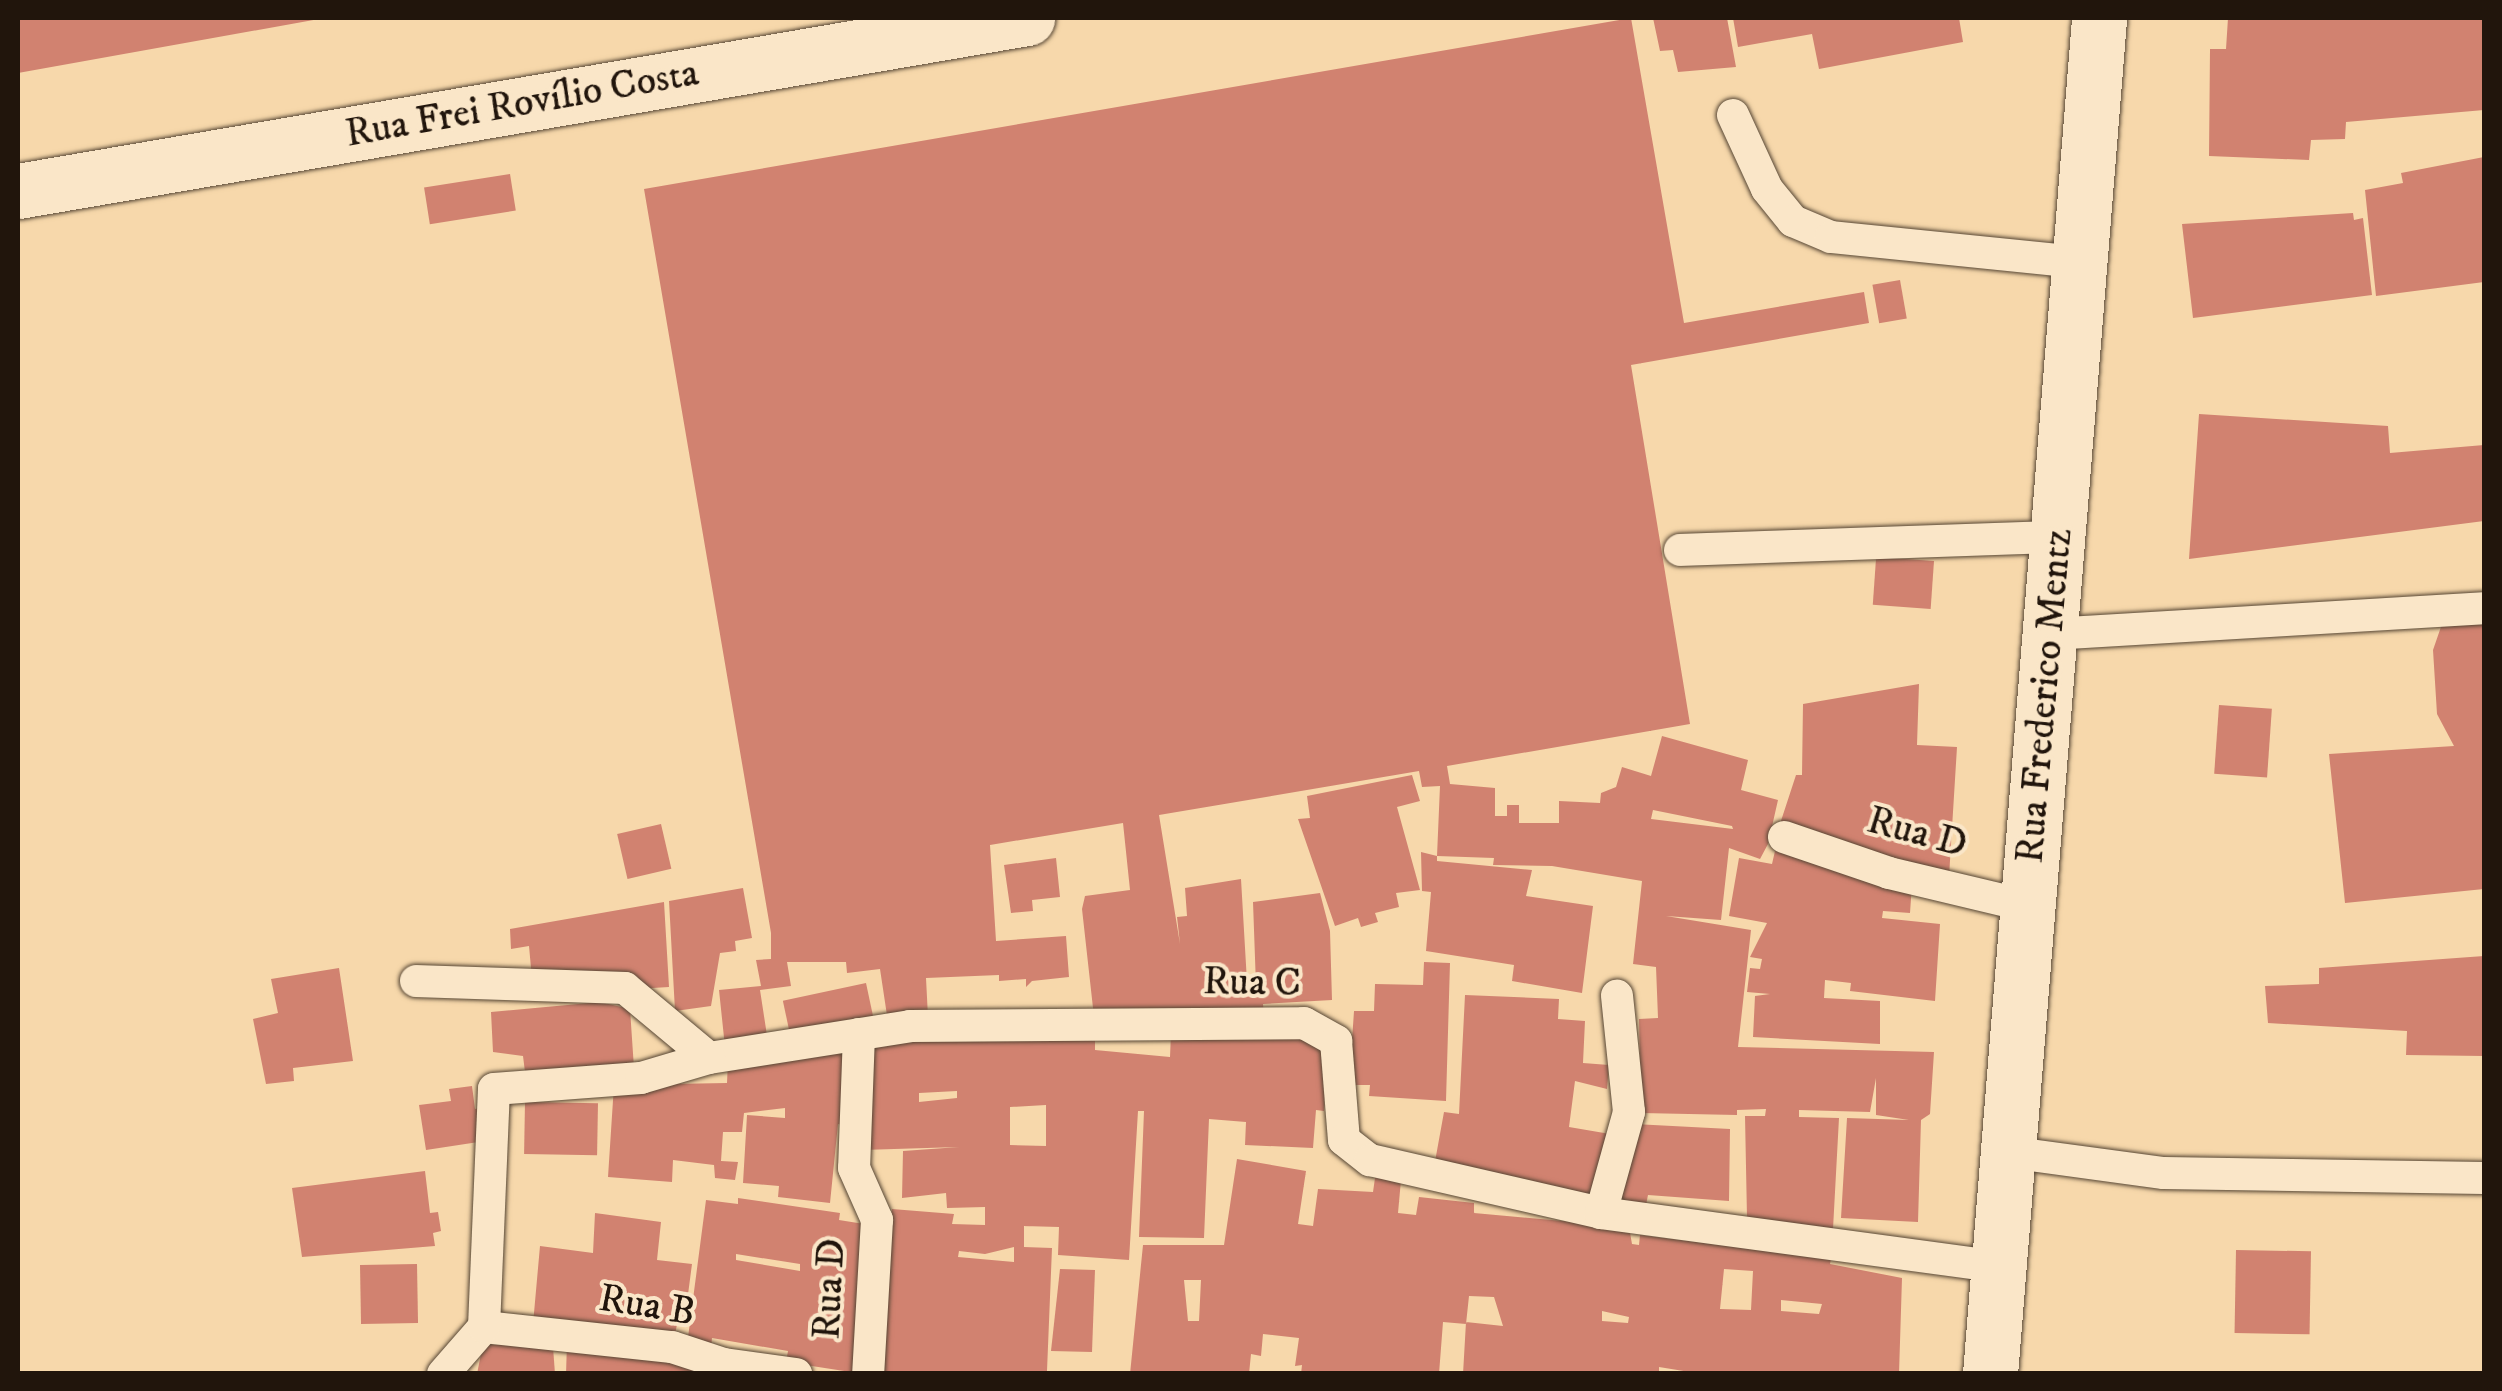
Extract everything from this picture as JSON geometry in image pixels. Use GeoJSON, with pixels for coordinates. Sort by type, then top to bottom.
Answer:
{"type":"FeatureCollection","features":[{"type":"Feature","properties":{"kind":"street","name":"Rua Frei Rovílio Costa"},"geometry":{"type":"LineString","coordinates":[[18,190],[1027,18]]}},
{"type":"Feature","properties":{"kind":"street","name":"Rua Frederico Mentz"},"geometry":{"type":"LineString","coordinates":[[1990,1374],[2099,18]]}},
{"type":"Feature","properties":{"kind":"lane"},"geometry":{"type":"LineString","coordinates":[[1733,115],[1767,189],[1793,221],[1831,237],[2079,262]]}},
{"type":"Feature","properties":{"kind":"lane"},"geometry":{"type":"LineString","coordinates":[[1680,550],[2058,536]]}},
{"type":"Feature","properties":{"kind":"lane"},"geometry":{"type":"LineString","coordinates":[[2050,634],[2484,608]]}},
{"type":"Feature","properties":{"kind":"lane","name":"Rua D"},"geometry":{"type":"LineString","coordinates":[[1784,838],[1890,873],[2028,906]]}},
{"type":"Feature","properties":{"kind":"lane"},"geometry":{"type":"LineString","coordinates":[[416,981],[625,988],[710,1058]]}},
{"type":"Feature","properties":{"kind":"lane"},"geometry":{"type":"LineString","coordinates":[[1601,1213],[1629,1112],[1618,996]]}},
{"type":"Feature","properties":{"kind":"lane","name":"Rua C"},"geometry":{"type":"LineString","coordinates":[[484,1327],[494,1090],[641,1078],[710,1058],[910,1026],[1304,1022],[1336,1041],[1340,1124],[1355,1153],[1601,1213],[1998,1268]]}},
{"type":"Feature","properties":{"kind":"lane","name":"Rua D"},"geometry":{"type":"LineString","coordinates":[[859,1034],[854,1168],[877,1220],[868,1374]]}},
{"type":"Feature","properties":{"kind":"lane"},"geometry":{"type":"LineString","coordinates":[[2008,1152],[2164,1172],[2484,1178]]}},
{"type":"Feature","properties":{"kind":"lane"},"geometry":{"type":"LineString","coordinates":[[442,1374],[484,1327]]}},
{"type":"Feature","properties":{"kind":"lane","name":"Rua B"},"geometry":{"type":"LineString","coordinates":[[484,1327],[672,1347],[724,1364],[796,1374]]}},
{"type":"Feature","properties":{"kind":"building"},"geometry":{"type":"Polygon","coordinates":[[[18,18],[319,18],[319,19],[18,73],[18,18]]]}},
{"type":"Feature","properties":{"kind":"building"},"geometry":{"type":"Polygon","coordinates":[[[1631,18],[1684,323],[1864,292],[1869,323],[1631,365],[1690,724],[1447,766],[1450,784],[1495,788],[1495,816],[1507,816],[1507,805],[1519,805],[1519,823],[1559,823],[1559,801],[1600,803],[1601,793],[1616,787],[1622,767],[1651,776],[1662,736],[1748,760],[1741,790],[1778,800],[1768,844],[1760,859],[1729,848],[1721,920],[1666,916],[1751,930],[1738,1047],[1934,1052],[1930,1114],[1921,1120],[1918,1222],[1841,1218],[1847,1118],[1909,1120],[1876,1115],[1876,1078],[1870,1112],[1799,1110],[1799,1117],[1839,1118],[1833,1229],[1747,1218],[1745,1116],[1765,1116],[1766,1109],[1737,1110],[1737,1115],[1641,1113],[1639,1019],[1658,1018],[1656,967],[1633,964],[1642,881],[1552,866],[1493,865],[1494,858],[1437,856],[1440,786],[1422,787],[1419,771],[1159,815],[1180,944],[1177,917],[1187,916],[1185,888],[1241,879],[1247,982],[1256,986],[1253,902],[1320,893],[1330,931],[1332,1000],[1263,1004],[1264,1016],[1094,1017],[1082,909],[1085,896],[1130,890],[1123,823],[990,845],[996,941],[1066,936],[1069,977],[1032,981],[1026,987],[1026,979],[999,981],[999,975],[926,978],[928,1017],[888,1022],[880,969],[847,973],[846,962],[787,962],[791,986],[760,990],[768,1042],[725,1047],[719,990],[761,986],[756,960],[771,959],[771,933],[644,189],[1631,18]],[[1653,810],[1651,819],[1733,829],[1653,810]]]}},
{"type":"Feature","properties":{"kind":"building"},"geometry":{"type":"Polygon","coordinates":[[[1653,18],[1727,18],[1736,67],[1678,72],[1673,50],[1660,51],[1653,18]]]}},
{"type":"Feature","properties":{"kind":"building"},"geometry":{"type":"Polygon","coordinates":[[[1733,18],[1959,18],[1963,42],[1819,69],[1812,34],[1738,47],[1733,18]]]}},
{"type":"Feature","properties":{"kind":"building"},"geometry":{"type":"Polygon","coordinates":[[[2228,18],[2484,18],[2484,110],[2346,122],[2345,139],[2311,140],[2309,160],[2209,156],[2210,49],[2226,49],[2228,18]]]}},
{"type":"Feature","properties":{"kind":"building"},"geometry":{"type":"Polygon","coordinates":[[[2484,157],[2484,282],[2376,296],[2365,190],[2403,183],[2401,173],[2484,157]]]}},
{"type":"Feature","properties":{"kind":"building"},"geometry":{"type":"Polygon","coordinates":[[[510,174],[516,211],[430,224],[424,188],[510,174]]]}},
{"type":"Feature","properties":{"kind":"building"},"geometry":{"type":"Polygon","coordinates":[[[2353,213],[2354,220],[2363,218],[2372,295],[2193,318],[2182,224],[2353,213]]]}},
{"type":"Feature","properties":{"kind":"building"},"geometry":{"type":"Polygon","coordinates":[[[1900,280],[1907,318],[1879,323],[1872,285],[1900,280]]]}},
{"type":"Feature","properties":{"kind":"building"},"geometry":{"type":"Polygon","coordinates":[[[2199,414],[2388,426],[2390,453],[2484,445],[2484,521],[2189,559],[2199,414]]]}},
{"type":"Feature","properties":{"kind":"building"},"geometry":{"type":"Polygon","coordinates":[[[1876,557],[1934,561],[1931,609],[1873,605],[1876,557]]]}},
{"type":"Feature","properties":{"kind":"building"},"geometry":{"type":"Polygon","coordinates":[[[2484,617],[2484,889],[2345,903],[2329,754],[2454,746],[2437,714],[2433,650],[2443,621],[2484,617]]]}},
{"type":"Feature","properties":{"kind":"building"},"geometry":{"type":"Polygon","coordinates":[[[1919,684],[1917,745],[1957,747],[1949,877],[1778,830],[1796,775],[1802,775],[1803,704],[1919,684]]]}},
{"type":"Feature","properties":{"kind":"building"},"geometry":{"type":"Polygon","coordinates":[[[2219,705],[2272,709],[2267,778],[2214,774],[2219,705]]]}},
{"type":"Feature","properties":{"kind":"building"},"geometry":{"type":"Polygon","coordinates":[[[1412,775],[1420,801],[1397,807],[1420,890],[1396,893],[1399,907],[1375,913],[1378,922],[1361,927],[1358,918],[1335,926],[1298,819],[1310,818],[1307,796],[1412,775]]]}},
{"type":"Feature","properties":{"kind":"building"},"geometry":{"type":"Polygon","coordinates":[[[661,824],[671,869],[628,879],[617,834],[661,824]]]}},
{"type":"Feature","properties":{"kind":"building"},"geometry":{"type":"Polygon","coordinates":[[[1775,851],[1912,884],[1910,913],[1883,911],[1882,918],[1940,924],[1935,1001],[1850,991],[1851,983],[1825,980],[1824,998],[1880,1001],[1880,1044],[1753,1037],[1755,996],[1770,994],[1747,992],[1750,968],[1760,969],[1762,959],[1750,957],[1767,923],[1729,916],[1739,858],[1772,864],[1775,851]]]}},
{"type":"Feature","properties":{"kind":"building"},"geometry":{"type":"Polygon","coordinates":[[[1421,852],[1437,856],[1437,861],[1532,870],[1526,896],[1593,906],[1582,993],[1512,981],[1514,965],[1426,951],[1431,892],[1422,891],[1421,852]]]}},
{"type":"Feature","properties":{"kind":"building"},"geometry":{"type":"Polygon","coordinates":[[[1056,858],[1060,897],[1032,900],[1033,911],[1011,913],[1004,865],[1056,858]]]}},
{"type":"Feature","properties":{"kind":"building"},"geometry":{"type":"Polygon","coordinates":[[[743,888],[752,938],[735,941],[736,951],[720,953],[711,1006],[675,1011],[669,901],[743,888]]]}},
{"type":"Feature","properties":{"kind":"building"},"geometry":{"type":"Polygon","coordinates":[[[664,902],[669,987],[636,989],[635,975],[532,979],[529,946],[511,949],[510,929],[664,902]]]}},
{"type":"Feature","properties":{"kind":"building"},"geometry":{"type":"Polygon","coordinates":[[[2484,956],[2484,1056],[2406,1055],[2407,1031],[2268,1023],[2265,986],[2319,984],[2319,968],[2484,956]]]}},
{"type":"Feature","properties":{"kind":"building"},"geometry":{"type":"Polygon","coordinates":[[[1424,962],[1450,963],[1446,1101],[1369,1096],[1370,1085],[1349,1085],[1354,1011],[1374,1011],[1375,984],[1423,985],[1424,962]]]}},
{"type":"Feature","properties":{"kind":"building"},"geometry":{"type":"Polygon","coordinates":[[[339,968],[353,1061],[293,1068],[294,1081],[266,1084],[253,1019],[278,1013],[271,979],[339,968]]]}},
{"type":"Feature","properties":{"kind":"building"},"geometry":{"type":"Polygon","coordinates":[[[866,983],[876,1029],[793,1047],[783,1001],[866,983]]]}},
{"type":"Feature","properties":{"kind":"building"},"geometry":{"type":"Polygon","coordinates":[[[1465,995],[1559,999],[1558,1019],[1585,1021],[1583,1063],[1609,1065],[1607,1089],[1575,1081],[1569,1127],[1610,1134],[1598,1200],[1434,1167],[1444,1112],[1459,1114],[1465,995]]]}},
{"type":"Feature","properties":{"kind":"building"},"geometry":{"type":"Polygon","coordinates":[[[600,1002],[630,1009],[634,1068],[526,1080],[523,1056],[493,1052],[491,1012],[600,1002]]]}},
{"type":"Feature","properties":{"kind":"building"},"geometry":{"type":"Polygon","coordinates":[[[1171,1033],[1329,1037],[1324,1111],[1316,1110],[1313,1148],[1245,1145],[1246,1122],[1209,1119],[1204,1238],[1139,1237],[1144,1111],[1138,1111],[1129,1260],[1058,1255],[1059,1227],[1024,1226],[1024,1247],[1052,1248],[1047,1371],[874,1374],[892,1209],[954,1214],[952,1224],[985,1225],[985,1207],[947,1208],[946,1193],[902,1198],[903,1151],[959,1147],[862,1150],[868,1036],[1095,1034],[1095,1050],[1170,1057],[1171,1033]],[[957,1091],[919,1093],[919,1102],[957,1098],[957,1091]],[[1046,1105],[1010,1107],[1010,1145],[1046,1146],[1046,1105]],[[1014,1247],[985,1254],[959,1251],[958,1257],[1014,1262],[1014,1247]]]}},
{"type":"Feature","properties":{"kind":"building"},"geometry":{"type":"Polygon","coordinates":[[[852,1048],[850,1126],[838,1124],[830,1203],[778,1197],[779,1186],[743,1183],[747,1115],[785,1118],[785,1108],[744,1113],[742,1132],[723,1132],[721,1161],[738,1162],[735,1180],[715,1178],[714,1165],[673,1160],[672,1182],[608,1177],[614,1085],[727,1083],[728,1060],[852,1048]]]}},
{"type":"Feature","properties":{"kind":"building"},"geometry":{"type":"Polygon","coordinates":[[[472,1086],[475,1109],[485,1107],[485,1141],[426,1150],[419,1105],[451,1101],[449,1089],[472,1086]]]}},
{"type":"Feature","properties":{"kind":"building"},"geometry":{"type":"Polygon","coordinates":[[[525,1102],[598,1103],[597,1155],[524,1154],[525,1102]]]}},
{"type":"Feature","properties":{"kind":"building"},"geometry":{"type":"Polygon","coordinates":[[[1634,1124],[1730,1129],[1729,1201],[1648,1195],[1646,1205],[1619,1203],[1634,1124]]]}},
{"type":"Feature","properties":{"kind":"building"},"geometry":{"type":"Polygon","coordinates":[[[1237,1159],[1306,1171],[1298,1224],[1313,1226],[1318,1189],[1373,1192],[1375,1178],[1401,1180],[1398,1213],[1416,1215],[1419,1197],[1474,1203],[1474,1213],[1629,1227],[1632,1244],[1639,1245],[1640,1235],[1831,1259],[1830,1264],[1902,1278],[1899,1374],[1702,1374],[1659,1367],[1659,1374],[1463,1374],[1466,1324],[1443,1322],[1439,1374],[1301,1374],[1302,1365],[1295,1366],[1299,1338],[1263,1334],[1261,1356],[1251,1354],[1249,1374],[1130,1374],[1143,1245],[1224,1245],[1237,1159]],[[1724,1269],[1720,1309],[1751,1310],[1753,1271],[1724,1269]],[[1184,1280],[1188,1321],[1199,1321],[1201,1280],[1184,1280]],[[1469,1296],[1466,1322],[1503,1326],[1494,1297],[1469,1296]],[[1781,1300],[1781,1311],[1819,1314],[1822,1304],[1781,1300]],[[1602,1311],[1602,1321],[1628,1323],[1629,1317],[1602,1311]]]}},
{"type":"Feature","properties":{"kind":"building"},"geometry":{"type":"Polygon","coordinates":[[[425,1171],[430,1213],[438,1212],[441,1231],[433,1233],[435,1246],[302,1257],[292,1188],[425,1171]]]}},
{"type":"Feature","properties":{"kind":"building"},"geometry":{"type":"Polygon","coordinates":[[[738,1198],[840,1213],[839,1220],[864,1224],[857,1373],[786,1362],[788,1351],[712,1338],[711,1348],[687,1345],[706,1200],[738,1204],[738,1198]],[[736,1254],[736,1260],[800,1271],[800,1264],[736,1254]]]}},
{"type":"Feature","properties":{"kind":"building"},"geometry":{"type":"Polygon","coordinates":[[[595,1213],[661,1222],[657,1260],[692,1264],[684,1325],[677,1324],[674,1341],[533,1324],[540,1246],[593,1253],[595,1213]]]}},
{"type":"Feature","properties":{"kind":"building"},"geometry":{"type":"Polygon","coordinates":[[[2236,1250],[2311,1251],[2310,1334],[2235,1333],[2236,1250]]]}},
{"type":"Feature","properties":{"kind":"building"},"geometry":{"type":"Polygon","coordinates":[[[417,1264],[418,1323],[361,1324],[360,1265],[417,1264]]]}},
{"type":"Feature","properties":{"kind":"building"},"geometry":{"type":"Polygon","coordinates":[[[1060,1269],[1095,1270],[1092,1352],[1051,1351],[1060,1269]]]}},
{"type":"Feature","properties":{"kind":"building"},"geometry":{"type":"Polygon","coordinates":[[[567,1342],[703,1361],[700,1374],[566,1374],[567,1342]]]}},
{"type":"Feature","properties":{"kind":"building"},"geometry":{"type":"Polygon","coordinates":[[[483,1344],[553,1347],[555,1374],[477,1374],[483,1344]]]}}]}
